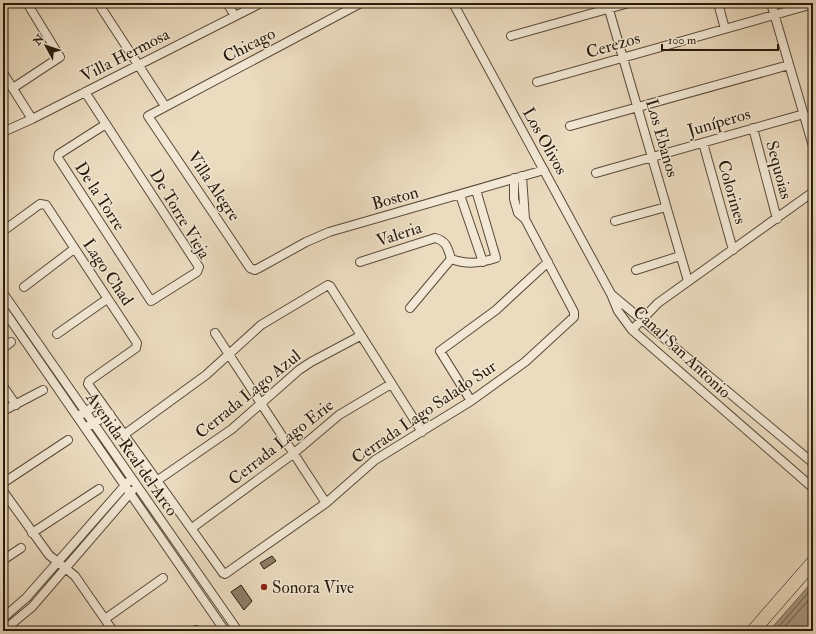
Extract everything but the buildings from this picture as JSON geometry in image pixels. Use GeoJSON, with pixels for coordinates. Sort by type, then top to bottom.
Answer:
{"type":"FeatureCollection","features":[{"type":"Feature","properties":{"kind":"main road"},"geometry":{"type":"LineString","coordinates":[[753,631],[813,562]]}},
{"type":"Feature","properties":{"kind":"street"},"geometry":{"type":"LineString","coordinates":[[13,88],[60,57],[27,3]]}},
{"type":"Feature","properties":{"kind":"street"},"geometry":{"type":"LineString","coordinates":[[98,3],[165,106]]}},
{"type":"Feature","properties":{"kind":"street"},"geometry":{"type":"LineString","coordinates":[[227,3],[235,16]]}},
{"type":"Feature","properties":{"kind":"street","name":"Villa Hermosa"},"geometry":{"type":"LineString","coordinates":[[3,132],[32,119],[261,3]]}},
{"type":"Feature","properties":{"kind":"street","name":"Chicago"},"geometry":{"type":"LineString","coordinates":[[150,114],[361,3]]}},
{"type":"Feature","properties":{"kind":"street","name":"Los Olivos"},"geometry":{"type":"LineString","coordinates":[[452,3],[611,294]]}},
{"type":"Feature","properties":{"kind":"street"},"geometry":{"type":"LineString","coordinates":[[511,36],[608,6],[629,3]]}},
{"type":"Feature","properties":{"kind":"street"},"geometry":{"type":"LineString","coordinates":[[718,3],[725,29]]}},
{"type":"Feature","properties":{"kind":"street"},"geometry":{"type":"LineString","coordinates":[[771,3],[813,146]]}},
{"type":"Feature","properties":{"kind":"street","name":"Cerezos"},"geometry":{"type":"LineString","coordinates":[[537,82],[623,59],[813,4]]}},
{"type":"Feature","properties":{"kind":"street","name":"Los Ebanos"},"geometry":{"type":"LineString","coordinates":[[608,6],[688,281]]}},
{"type":"Feature","properties":{"kind":"street"},"geometry":{"type":"LineString","coordinates":[[570,126],[789,65]]}},
{"type":"Feature","properties":{"kind":"street"},"geometry":{"type":"LineString","coordinates":[[3,73],[32,119]]}},
{"type":"Feature","properties":{"kind":"street"},"geometry":{"type":"LineString","coordinates":[[85,92],[106,124]]}},
{"type":"Feature","properties":{"kind":"street","name":"Villa Alegre"},"geometry":{"type":"LineString","coordinates":[[150,114],[148,118],[198,189],[250,268],[256,270],[259,268]]}},
{"type":"Feature","properties":{"kind":"street","name":"Juníperos"},"geometry":{"type":"LineString","coordinates":[[596,173],[804,114]]}},
{"type":"Feature","properties":{"kind":"street","name":"De la Torre"},"geometry":{"type":"LineString","coordinates":[[106,124],[59,154],[58,158],[150,300]]}},
{"type":"Feature","properties":{"kind":"street","name":"De Torre Vieja"},"geometry":{"type":"LineString","coordinates":[[106,124],[198,268],[197,272],[152,301],[150,300]]}},
{"type":"Feature","properties":{"kind":"street","name":"Sequoias"},"geometry":{"type":"LineString","coordinates":[[753,128],[777,219]]}},
{"type":"Feature","properties":{"kind":"street","name":"Colorines"},"geometry":{"type":"LineString","coordinates":[[703,143],[733,250]]}},
{"type":"Feature","properties":{"kind":"street","name":"Boston"},"geometry":{"type":"LineString","coordinates":[[259,268],[317,236],[544,170]]}},
{"type":"Feature","properties":{"kind":"street"},"geometry":{"type":"LineString","coordinates":[[522,176],[524,220]]}},
{"type":"Feature","properties":{"kind":"street"},"geometry":{"type":"LineString","coordinates":[[471,401],[440,351],[496,310],[548,262],[524,220],[518,213],[515,202],[514,178]]}},
{"type":"Feature","properties":{"kind":"street"},"geometry":{"type":"LineString","coordinates":[[410,308],[451,259],[471,264],[496,258],[476,190]]}},
{"type":"Feature","properties":{"kind":"street"},"geometry":{"type":"LineString","coordinates":[[632,330],[658,302],[813,192]]}},
{"type":"Feature","properties":{"kind":"street"},"geometry":{"type":"LineString","coordinates":[[460,195],[483,262]]}},
{"type":"Feature","properties":{"kind":"street","name":"Lago Chad"},"geometry":{"type":"LineString","coordinates":[[3,231],[40,204],[44,204],[138,345],[136,348],[89,380],[88,384],[101,402]]}},
{"type":"Feature","properties":{"kind":"street"},"geometry":{"type":"LineString","coordinates":[[615,221],[666,207]]}},
{"type":"Feature","properties":{"kind":"street","name":"Valeria"},"geometry":{"type":"LineString","coordinates":[[360,262],[435,238],[446,244],[451,259]]}},
{"type":"Feature","properties":{"kind":"street"},"geometry":{"type":"LineString","coordinates":[[24,287],[74,250]]}},
{"type":"Feature","properties":{"kind":"street"},"geometry":{"type":"LineString","coordinates":[[636,270],[680,256]]}},
{"type":"Feature","properties":{"kind":"street","name":"Cerrada Lago Salado Sur"},"geometry":{"type":"LineString","coordinates":[[192,528],[225,574],[326,503],[375,460],[471,401],[536,353],[574,317],[574,312],[548,262]]}},
{"type":"Feature","properties":{"kind":"street"},"geometry":{"type":"LineString","coordinates":[[125,434],[206,376],[261,325],[326,285],[330,286],[360,336],[422,432]]}},
{"type":"Feature","properties":{"kind":"street","name":"Avenida Real del Arco"},"geometry":{"type":"LineString","coordinates":[[3,293],[238,631]]}},
{"type":"Feature","properties":{"kind":"street","name":"Canal San Antonio"},"geometry":{"type":"LineString","coordinates":[[611,294],[813,463]]}},
{"type":"Feature","properties":{"kind":"street","name":"Canal San Antonio"},"geometry":{"type":"LineString","coordinates":[[611,294],[618,311],[632,330],[813,488]]}},
{"type":"Feature","properties":{"kind":"street"},"geometry":{"type":"LineString","coordinates":[[57,334],[107,299]]}},
{"type":"Feature","properties":{"kind":"street","name":"Avenida Real del Arco"},"geometry":{"type":"LineString","coordinates":[[3,309],[76,417],[225,631]]}},
{"type":"Feature","properties":{"kind":"street"},"geometry":{"type":"LineString","coordinates":[[215,333],[326,503]]}},
{"type":"Feature","properties":{"kind":"street","name":"Cerrada Lago Azul"},"geometry":{"type":"LineString","coordinates":[[158,480],[232,430],[305,366],[360,336]]}},
{"type":"Feature","properties":{"kind":"street"},"geometry":{"type":"LineString","coordinates":[[3,348],[11,342]]}},
{"type":"Feature","properties":{"kind":"street","name":"Cerrada Lago Erie"},"geometry":{"type":"LineString","coordinates":[[192,528],[293,454],[339,415],[391,384]]}},
{"type":"Feature","properties":{"kind":"street"},"geometry":{"type":"LineString","coordinates":[[3,386],[16,405]]}},
{"type":"Feature","properties":{"kind":"street"},"geometry":{"type":"LineString","coordinates":[[3,411],[43,390]]}},
{"type":"Feature","properties":{"kind":"street"},"geometry":{"type":"LineString","coordinates":[[76,417],[101,402],[192,528]]}},
{"type":"Feature","properties":{"kind":"street"},"geometry":{"type":"LineString","coordinates":[[84,428],[110,414]]}},
{"type":"Feature","properties":{"kind":"street"},"geometry":{"type":"LineString","coordinates":[[3,483],[68,440]]}},
{"type":"Feature","properties":{"kind":"street"},"geometry":{"type":"LineString","coordinates":[[3,618],[26,598],[59,562],[131,478]]}},
{"type":"Feature","properties":{"kind":"street"},"geometry":{"type":"LineString","coordinates":[[3,631],[27,613],[137,486]]}},
{"type":"Feature","properties":{"kind":"street"},"geometry":{"type":"LineString","coordinates":[[32,533],[99,489]]}},
{"type":"Feature","properties":{"kind":"street"},"geometry":{"type":"LineString","coordinates":[[3,491],[49,555],[75,576],[113,631]]}},
{"type":"Feature","properties":{"kind":"street"},"geometry":{"type":"LineString","coordinates":[[3,560],[21,548]]}},
{"type":"Feature","properties":{"kind":"street"},"geometry":{"type":"LineString","coordinates":[[105,619],[163,578]]}},
{"type":"Feature","properties":{"kind":"water"},"geometry":{"type":"Polygon","coordinates":[[[813,581],[813,631],[769,631],[813,581]]]}},
{"type":"Feature","properties":{"kind":"place","name":"Sonora Vive"},"geometry":{"type":"Point","coordinates":[264,587]}}]}
